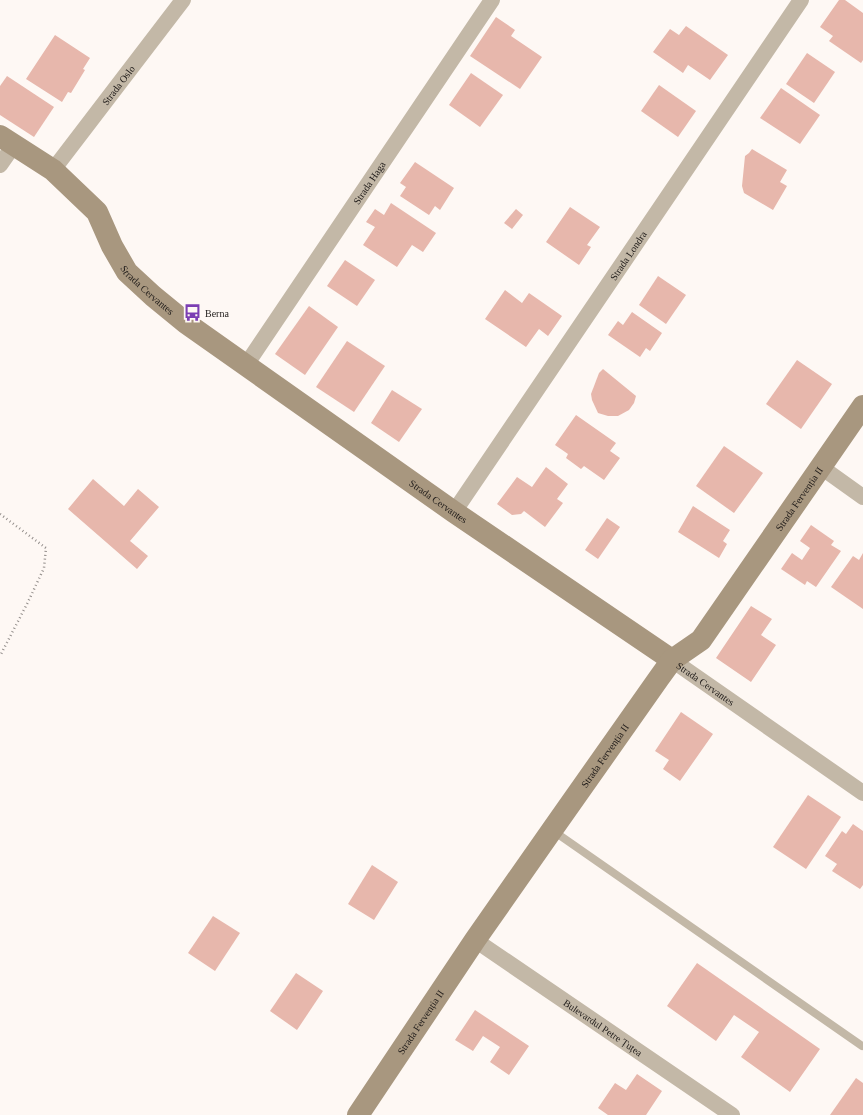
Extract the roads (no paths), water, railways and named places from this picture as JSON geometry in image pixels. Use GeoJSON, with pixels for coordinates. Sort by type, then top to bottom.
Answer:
{"type":"FeatureCollection","features":[{"type":"Feature","properties":{"kind":"street","name":"Strada Oslo"},"geometry":{"type":"LineString","coordinates":[[53,170],[183,0]]}},
{"type":"Feature","properties":{"kind":"street","name":"Strada Haga"},"geometry":{"type":"LineString","coordinates":[[246,365],[492,0]]}},
{"type":"Feature","properties":{"kind":"street","name":"Strada Londra"},"geometry":{"type":"LineString","coordinates":[[454,512],[802,0]]}},
{"type":"Feature","properties":{"kind":"street","name":"Strada Cervantes"},"geometry":{"type":"LineString","coordinates":[[7,141],[53,170],[97,212],[112,246],[127,272],[186,323],[454,512],[672,660],[863,793]]}},
{"type":"Feature","properties":{"kind":"street"},"geometry":{"type":"LineString","coordinates":[[0,165],[7,141]]}},
{"type":"Feature","properties":{"kind":"street","name":"Strada Fervenția II"},"geometry":{"type":"LineString","coordinates":[[358,1115],[475,940],[672,660],[701,640],[863,406]]}},
{"type":"Feature","properties":{"kind":"street"},"geometry":{"type":"LineString","coordinates":[[821,467],[863,497]]}},
{"type":"Feature","properties":{"kind":"street","name":"Bulevardul Petre Țuțea"},"geometry":{"type":"LineString","coordinates":[[475,940],[732,1115]]}},
{"type":"Feature","properties":{"kind":"lane"},"geometry":{"type":"LineString","coordinates":[[552,830],[862,1046]]}},
{"type":"Feature","properties":{"kind":"place","name":"Berna"},"geometry":{"type":"Point","coordinates":[192,313]}}]}
